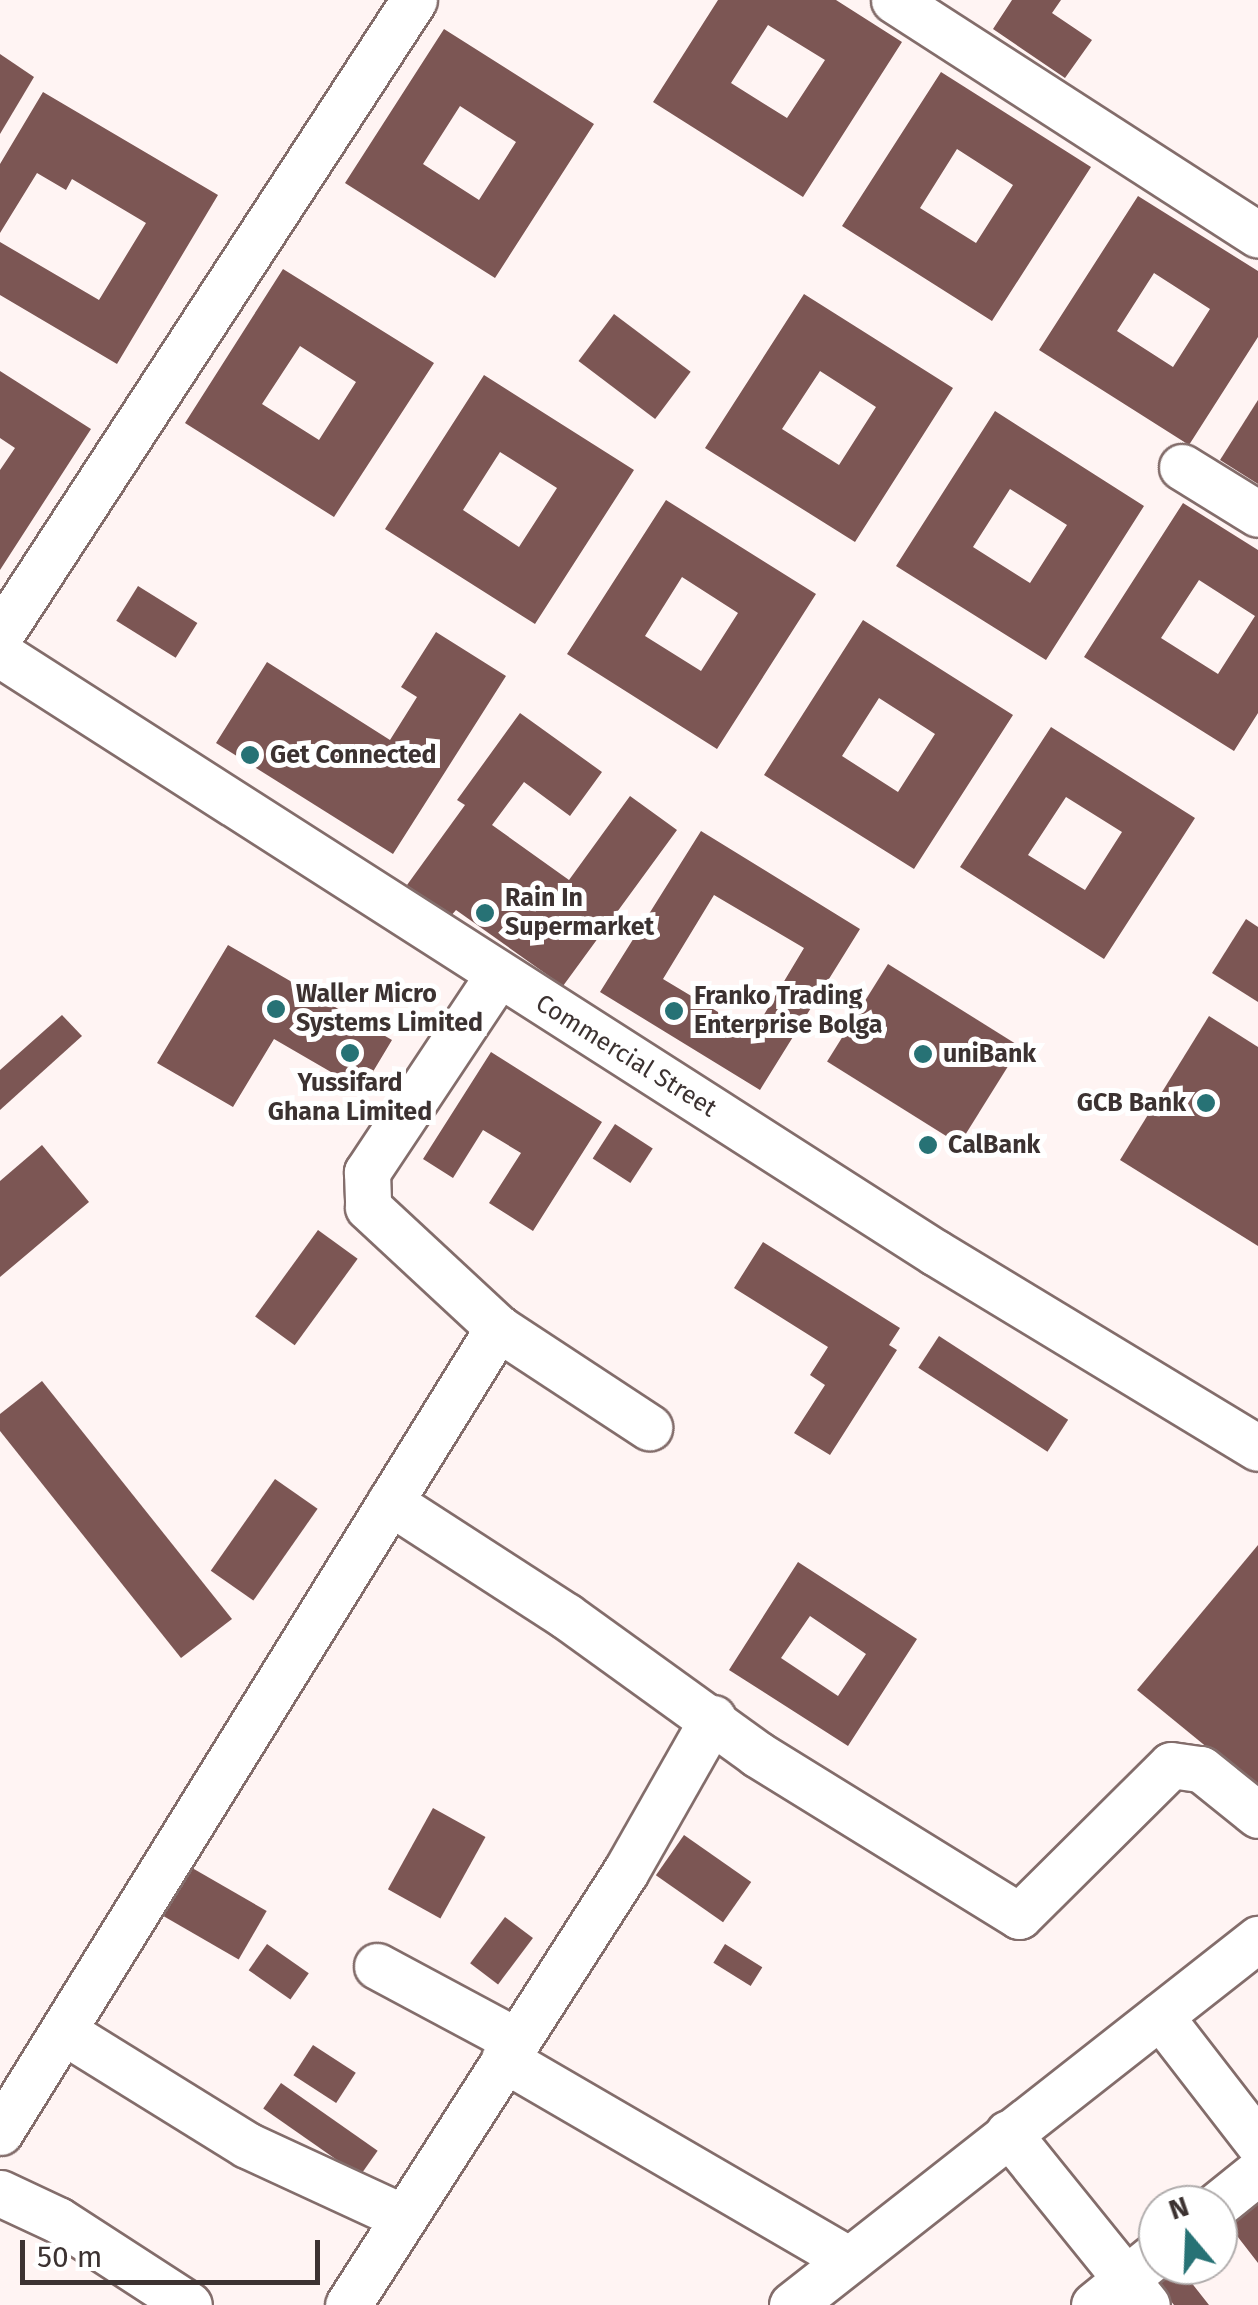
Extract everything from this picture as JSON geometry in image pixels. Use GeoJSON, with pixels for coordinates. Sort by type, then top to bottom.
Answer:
{"type":"FeatureCollection","features":[{"type":"Feature","properties":{"kind":"street"},"geometry":{"type":"LineString","coordinates":[[0,635],[414,0]]}},
{"type":"Feature","properties":{"kind":"street"},"geometry":{"type":"LineString","coordinates":[[894,0],[1258,235]]}},
{"type":"Feature","properties":{"kind":"street"},"geometry":{"type":"LineString","coordinates":[[1182,467],[1258,514]]}},
{"type":"Feature","properties":{"kind":"street","name":"Commercial Street"},"geometry":{"type":"LineString","coordinates":[[0,654],[498,975],[1258,1448]]}},
{"type":"Feature","properties":{"kind":"street"},"geometry":{"type":"LineString","coordinates":[[498,975],[367,1172],[368,1207],[498,1328],[649,1427]]}},
{"type":"Feature","properties":{"kind":"street"},"geometry":{"type":"LineString","coordinates":[[0,2132],[498,1328]]}},
{"type":"Feature","properties":{"kind":"street"},"geometry":{"type":"LineString","coordinates":[[390,1502],[879,1834],[1019,1916],[1171,1764],[1200,1769],[1258,1815]]}},
{"type":"Feature","properties":{"kind":"street"},"geometry":{"type":"LineString","coordinates":[[348,2305],[511,2050],[713,1718]]}},
{"type":"Feature","properties":{"kind":"street"},"geometry":{"type":"LineString","coordinates":[[792,2305],[1258,1940]]}},
{"type":"Feature","properties":{"kind":"street"},"geometry":{"type":"LineString","coordinates":[[377,1966],[849,2260]]}},
{"type":"Feature","properties":{"kind":"street"},"geometry":{"type":"LineString","coordinates":[[1160,2016],[1258,2143]]}},
{"type":"Feature","properties":{"kind":"street"},"geometry":{"type":"LineString","coordinates":[[63,2031],[247,2146],[403,2216]]}},
{"type":"Feature","properties":{"kind":"street"},"geometry":{"type":"LineString","coordinates":[[1008,2134],[1131,2285]]}},
{"type":"Feature","properties":{"kind":"street"},"geometry":{"type":"LineString","coordinates":[[1238,2188],[1258,2172]]}},
{"type":"Feature","properties":{"kind":"street"},"geometry":{"type":"LineString","coordinates":[[0,2193],[58,2220],[189,2305]]}},
{"type":"Feature","properties":{"kind":"building"},"geometry":{"type":"Polygon","coordinates":[[[718,0],[836,0],[902,42],[803,197],[653,102],[718,0]],[[768,25],[731,83],[787,118],[825,60],[768,25]]]}},
{"type":"Feature","properties":{"kind":"building"},"geometry":{"type":"Polygon","coordinates":[[[1012,0],[1061,0],[1052,13],[1092,40],[1065,78],[993,29],[1012,0]]]}},
{"type":"Feature","properties":{"kind":"building"},"geometry":{"type":"Polygon","coordinates":[[[444,29],[594,124],[495,278],[345,183],[444,29]],[[460,106],[423,164],[479,200],[516,142],[460,106]]]}},
{"type":"Feature","properties":{"kind":"building"},"geometry":{"type":"Polygon","coordinates":[[[0,54],[34,77],[0,134],[0,54]]]}},
{"type":"Feature","properties":{"kind":"building"},"geometry":{"type":"Polygon","coordinates":[[[941,72],[1091,167],[992,321],[842,226],[941,72]],[[957,149],[920,208],[976,243],[1013,185],[957,149]]]}},
{"type":"Feature","properties":{"kind":"building"},"geometry":{"type":"Polygon","coordinates":[[[43,92],[218,195],[117,364],[0,295],[0,242],[99,300],[146,223],[72,179],[66,190],[37,173],[0,233],[0,164],[43,92]]]}},
{"type":"Feature","properties":{"kind":"building"},"geometry":{"type":"Polygon","coordinates":[[[1138,196],[1258,271],[1258,337],[1189,445],[1039,350],[1138,196]],[[1154,273],[1117,331],[1173,367],[1210,309],[1154,273]]]}},
{"type":"Feature","properties":{"kind":"building"},"geometry":{"type":"Polygon","coordinates":[[[283,269],[434,363],[334,517],[185,423],[283,269]],[[300,346],[262,404],[319,440],[356,382],[300,346]]]}},
{"type":"Feature","properties":{"kind":"building"},"geometry":{"type":"Polygon","coordinates":[[[804,294],[953,388],[855,542],[705,448],[804,294]],[[820,371],[782,429],[839,465],[876,407],[820,371]]]}},
{"type":"Feature","properties":{"kind":"building"},"geometry":{"type":"Polygon","coordinates":[[[614,314],[691,372],[655,419],[578,361],[614,314]]]}},
{"type":"Feature","properties":{"kind":"building"},"geometry":{"type":"Polygon","coordinates":[[[0,371],[91,429],[0,570],[0,470],[15,448],[0,438],[0,371]]]}},
{"type":"Feature","properties":{"kind":"building"},"geometry":{"type":"Polygon","coordinates":[[[484,375],[634,470],[535,624],[385,529],[484,375]],[[500,452],[463,510],[519,547],[557,488],[500,452]]]}},
{"type":"Feature","properties":{"kind":"building"},"geometry":{"type":"Polygon","coordinates":[[[1258,400],[1258,484],[1220,460],[1258,400]]]}},
{"type":"Feature","properties":{"kind":"building"},"geometry":{"type":"Polygon","coordinates":[[[995,411],[1144,506],[1046,660],[896,566],[995,411]],[[1010,489],[973,547],[1030,583],[1067,525],[1010,489]]]}},
{"type":"Feature","properties":{"kind":"building"},"geometry":{"type":"Polygon","coordinates":[[[666,500],[816,594],[717,749],[567,654],[666,500]],[[682,577],[645,636],[701,671],[738,613],[682,577]]]}},
{"type":"Feature","properties":{"kind":"building"},"geometry":{"type":"Polygon","coordinates":[[[1183,503],[1258,550],[1258,713],[1234,751],[1084,657],[1183,503]],[[1199,580],[1161,638],[1218,674],[1255,616],[1199,580]]]}},
{"type":"Feature","properties":{"kind":"building"},"geometry":{"type":"Polygon","coordinates":[[[138,586],[197,623],[176,658],[116,621],[138,586]]]}},
{"type":"Feature","properties":{"kind":"building"},"geometry":{"type":"Polygon","coordinates":[[[863,620],[1013,715],[914,869],[764,775],[863,620]],[[879,698],[842,756],[898,792],[935,734],[879,698]]]}},
{"type":"Feature","properties":{"kind":"building"},"geometry":{"type":"Polygon","coordinates":[[[436,632],[506,676],[393,854],[216,743],[267,662],[390,740],[417,697],[401,687],[436,632]]]}},
{"type":"Feature","properties":{"kind":"building"},"geometry":{"type":"Polygon","coordinates":[[[520,713],[602,772],[570,816],[524,782],[492,825],[569,880],[630,796],[677,830],[563,986],[456,910],[450,917],[407,885],[465,805],[457,800],[520,713]]]}},
{"type":"Feature","properties":{"kind":"building"},"geometry":{"type":"Polygon","coordinates":[[[1051,727],[1195,818],[1104,959],[960,867],[1051,727]],[[1066,797],[1028,855],[1085,890],[1122,832],[1066,797]]]}},
{"type":"Feature","properties":{"kind":"building"},"geometry":{"type":"Polygon","coordinates":[[[701,831],[860,929],[760,1090],[600,992],[701,831]],[[714,895],[663,979],[753,1033],[804,948],[714,895]]]}},
{"type":"Feature","properties":{"kind":"building"},"geometry":{"type":"Polygon","coordinates":[[[1246,919],[1258,927],[1258,1002],[1212,973],[1246,919]]]}},
{"type":"Feature","properties":{"kind":"building"},"geometry":{"type":"Polygon","coordinates":[[[228,945],[392,1040],[362,1090],[274,1039],[233,1107],[157,1063],[228,945]]]}},
{"type":"Feature","properties":{"kind":"building","name":"uniBank"},"geometry":{"type":"Polygon","coordinates":[[[888,964],[1020,1047],[959,1144],[827,1062],[888,964]]]}},
{"type":"Feature","properties":{"kind":"building"},"geometry":{"type":"Polygon","coordinates":[[[62,1015],[82,1036],[0,1110],[0,1070],[62,1015]]]}},
{"type":"Feature","properties":{"kind":"building","name":"GCB Bank"},"geometry":{"type":"Polygon","coordinates":[[[1209,1016],[1258,1047],[1258,1246],[1120,1160],[1209,1016]]]}},
{"type":"Feature","properties":{"kind":"building"},"geometry":{"type":"Polygon","coordinates":[[[491,1052],[602,1122],[533,1231],[489,1203],[521,1153],[483,1130],[453,1178],[423,1159],[491,1052]]]}},
{"type":"Feature","properties":{"kind":"building"},"geometry":{"type":"Polygon","coordinates":[[[615,1124],[653,1149],[630,1183],[593,1158],[615,1124]]]}},
{"type":"Feature","properties":{"kind":"building"},"geometry":{"type":"Polygon","coordinates":[[[42,1145],[89,1202],[0,1277],[0,1181],[42,1145]]]}},
{"type":"Feature","properties":{"kind":"building"},"geometry":{"type":"Polygon","coordinates":[[[318,1230],[358,1259],[295,1345],[255,1317],[318,1230]]]}},
{"type":"Feature","properties":{"kind":"building"},"geometry":{"type":"Polygon","coordinates":[[[763,1242],[900,1328],[889,1345],[897,1350],[830,1455],[794,1433],[825,1385],[810,1375],[828,1347],[734,1288],[763,1242]]]}},
{"type":"Feature","properties":{"kind":"building"},"geometry":{"type":"Polygon","coordinates":[[[939,1336],[1068,1420],[1047,1452],[918,1368],[939,1336]]]}},
{"type":"Feature","properties":{"kind":"building"},"geometry":{"type":"Polygon","coordinates":[[[42,1381],[232,1619],[181,1658],[0,1431],[0,1414],[42,1381]]]}},
{"type":"Feature","properties":{"kind":"building"},"geometry":{"type":"Polygon","coordinates":[[[275,1479],[318,1509],[253,1601],[211,1571],[275,1479]]]}},
{"type":"Feature","properties":{"kind":"building"},"geometry":{"type":"Polygon","coordinates":[[[1258,1545],[1258,1789],[1137,1690],[1258,1545]]]}},
{"type":"Feature","properties":{"kind":"building"},"geometry":{"type":"Polygon","coordinates":[[[798,1562],[917,1639],[848,1746],[729,1670],[798,1562]],[[810,1616],[781,1658],[838,1696],[866,1654],[810,1616]]]}},
{"type":"Feature","properties":{"kind":"building"},"geometry":{"type":"Polygon","coordinates":[[[433,1808],[485,1837],[440,1918],[388,1889],[433,1808]]]}},
{"type":"Feature","properties":{"kind":"building"},"geometry":{"type":"Polygon","coordinates":[[[684,1835],[751,1882],[723,1922],[656,1875],[684,1835]]]}},
{"type":"Feature","properties":{"kind":"building"},"geometry":{"type":"Polygon","coordinates":[[[187,1865],[267,1911],[239,1959],[159,1913],[187,1865]]]}},
{"type":"Feature","properties":{"kind":"building"},"geometry":{"type":"Polygon","coordinates":[[[505,1917],[533,1938],[498,1984],[470,1963],[505,1917]]]}},
{"type":"Feature","properties":{"kind":"building"},"geometry":{"type":"Polygon","coordinates":[[[267,1944],[309,1973],[290,1999],[249,1970],[267,1944]]]}},
{"type":"Feature","properties":{"kind":"building"},"geometry":{"type":"Polygon","coordinates":[[[725,1944],[762,1967],[751,1986],[713,1963],[725,1944]]]}},
{"type":"Feature","properties":{"kind":"building"},"geometry":{"type":"Polygon","coordinates":[[[313,2045],[356,2073],[336,2103],[293,2075],[313,2045]]]}},
{"type":"Feature","properties":{"kind":"building"},"geometry":{"type":"Polygon","coordinates":[[[281,2083],[378,2151],[360,2176],[263,2108],[281,2083]]]}},
{"type":"Feature","properties":{"kind":"building"},"geometry":{"type":"Polygon","coordinates":[[[1258,2200],[1258,2263],[1238,2237],[1238,2204],[1258,2200]]]}},
{"type":"Feature","properties":{"kind":"building"},"geometry":{"type":"Polygon","coordinates":[[[1158,2285],[1193,2285],[1209,2305],[1174,2305],[1158,2285]]]}},
{"type":"Feature","properties":{"kind":"place","name":"Get Connected"},"geometry":{"type":"Point","coordinates":[250,755]}},
{"type":"Feature","properties":{"kind":"place","name":"Rain In Supermarket"},"geometry":{"type":"Point","coordinates":[485,913]}},
{"type":"Feature","properties":{"kind":"place","name":"Waller Micro Systems Limited"},"geometry":{"type":"Point","coordinates":[276,1009]}},
{"type":"Feature","properties":{"kind":"place","name":"Franko Trading Enterprise Bolga"},"geometry":{"type":"Point","coordinates":[674,1011]}},
{"type":"Feature","properties":{"kind":"place","name":"Yussifard Ghana Limited"},"geometry":{"type":"Point","coordinates":[350,1053]}},
{"type":"Feature","properties":{"kind":"place","name":"uniBank"},"geometry":{"type":"Point","coordinates":[923,1054]}},
{"type":"Feature","properties":{"kind":"place","name":"GCB Bank"},"geometry":{"type":"Point","coordinates":[1206,1103]}},
{"type":"Feature","properties":{"kind":"place","name":"CalBank"},"geometry":{"type":"Point","coordinates":[928,1145]}}]}
